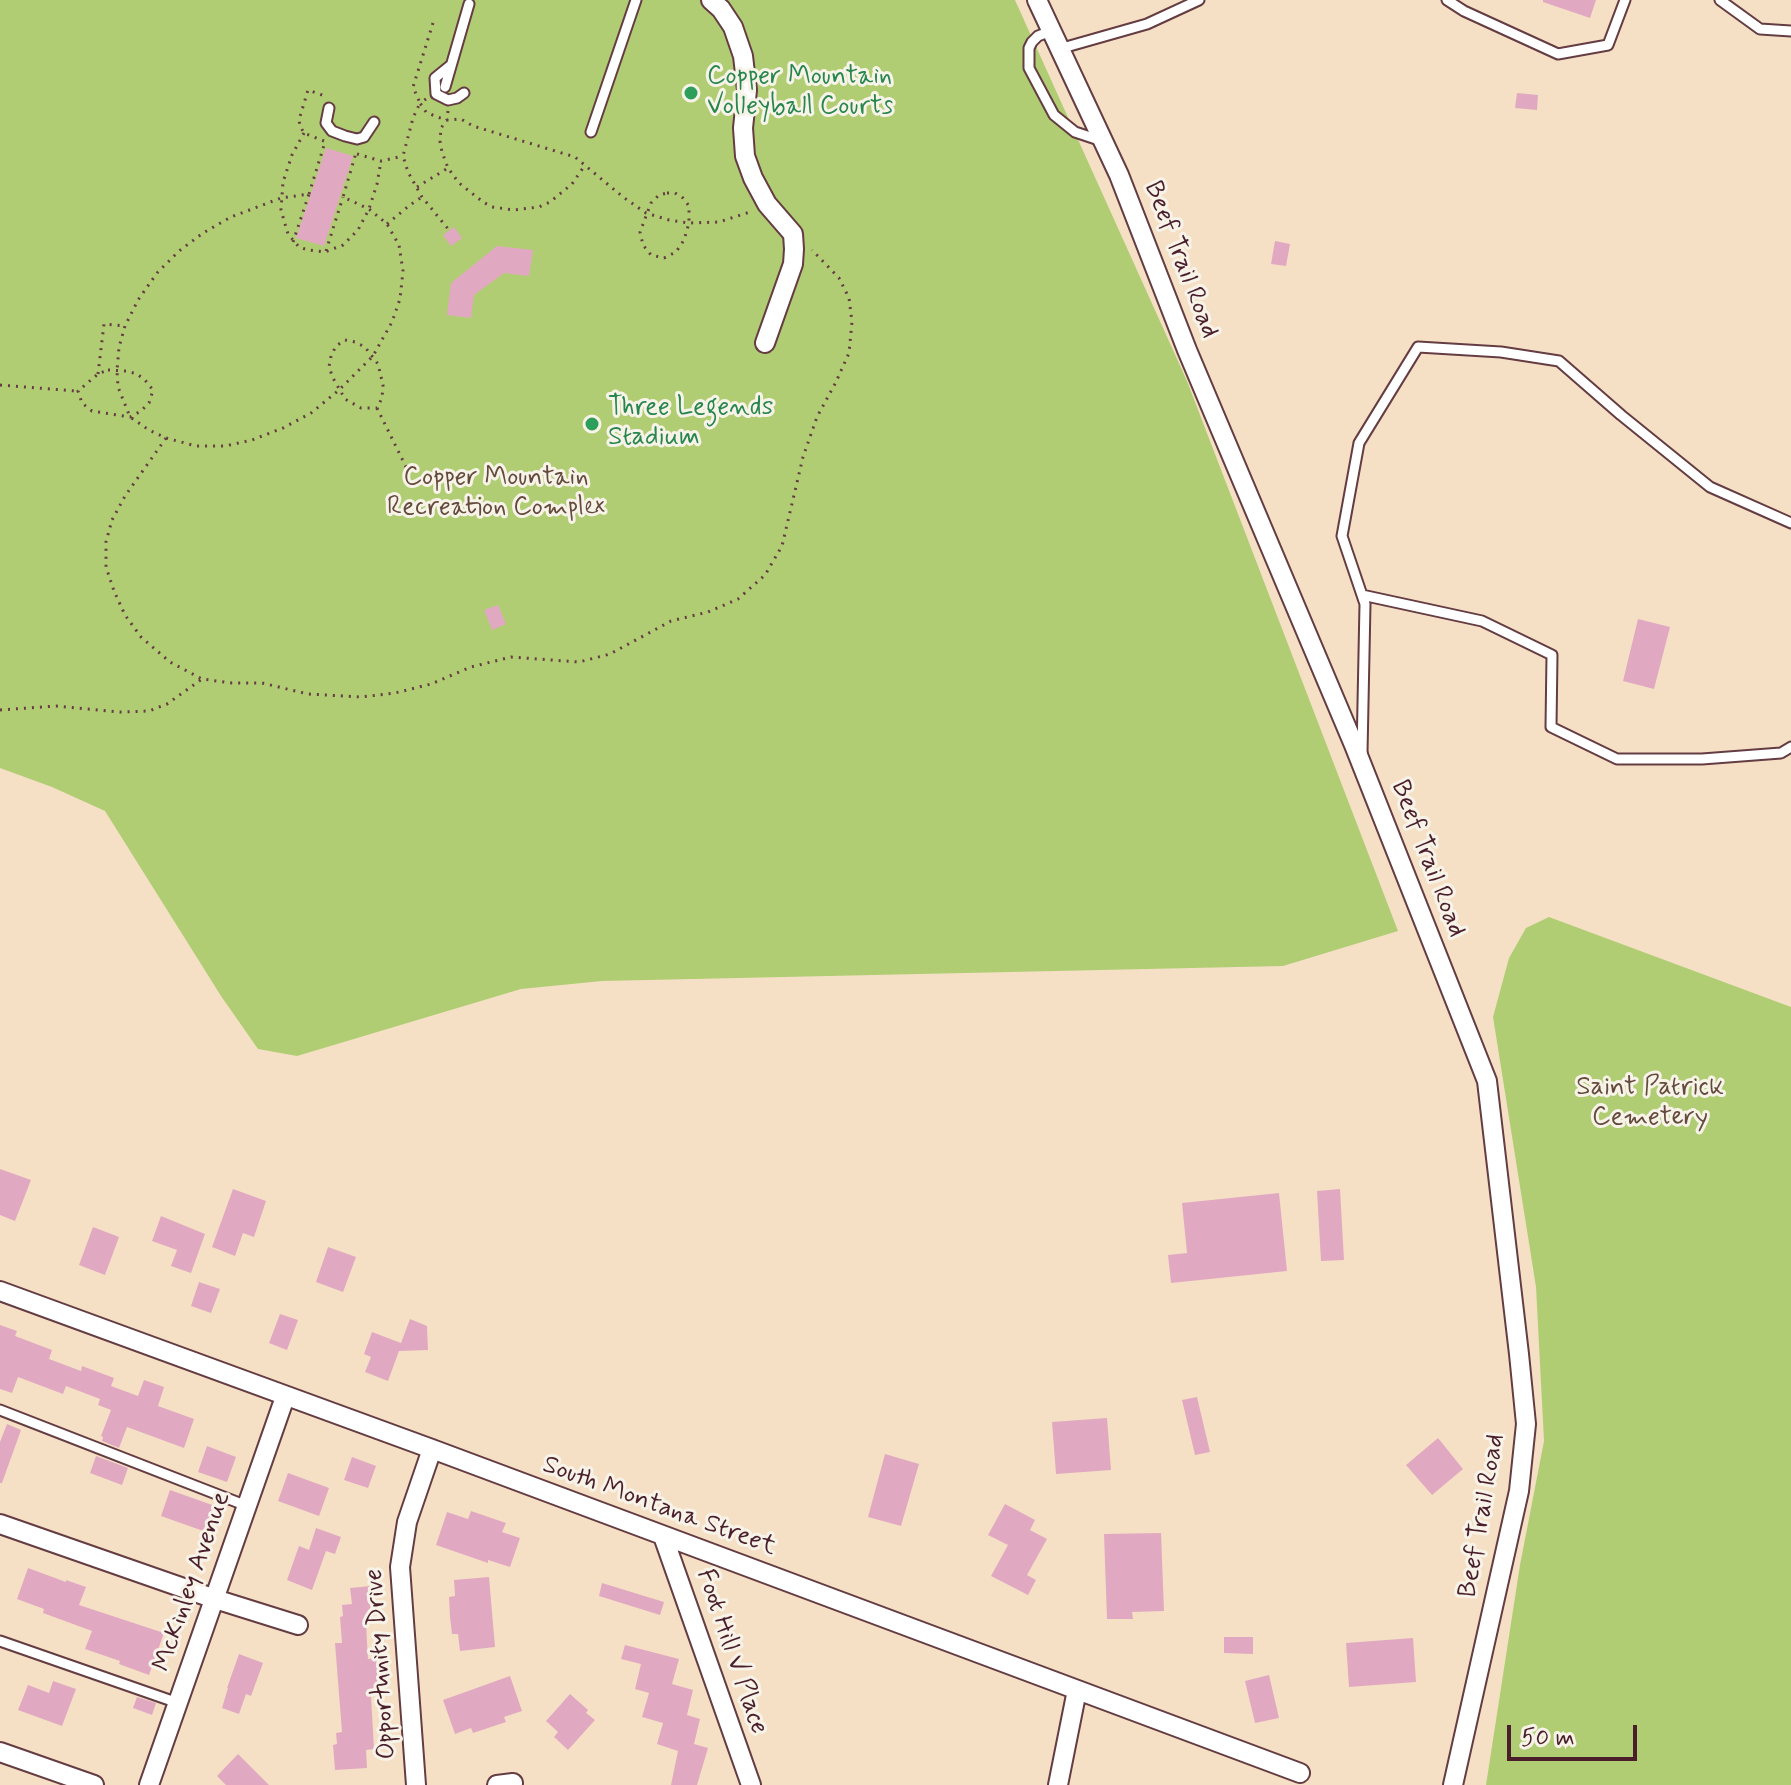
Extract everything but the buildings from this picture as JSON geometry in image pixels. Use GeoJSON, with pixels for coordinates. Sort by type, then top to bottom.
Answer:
{"type":"FeatureCollection","features":[{"type":"Feature","properties":{"kind":"street"},"geometry":{"type":"LineString","coordinates":[[711,0],[733,27],[743,56],[747,90],[743,128],[745,156],[767,204],[793,234],[793,264],[765,343]]}},
{"type":"Feature","properties":{"kind":"street","name":"Beef Trail Road"},"geometry":{"type":"LineString","coordinates":[[1037,0],[1119,175],[1187,350],[1362,764],[1487,1081],[1526,1424],[1519,1491],[1453,1785]]}},
{"type":"Feature","properties":{"kind":"street","name":"South Montana Street"},"geometry":{"type":"LineString","coordinates":[[0,1291],[1300,1773]]}},
{"type":"Feature","properties":{"kind":"street","name":"McKinley Avenue"},"geometry":{"type":"LineString","coordinates":[[149,1785],[285,1397]]}},
{"type":"Feature","properties":{"kind":"street","name":"Opportunity Drive"},"geometry":{"type":"LineString","coordinates":[[416,1785],[400,1567],[407,1522],[432,1449]]}},
{"type":"Feature","properties":{"kind":"street"},"geometry":{"type":"LineString","coordinates":[[0,1524],[298,1625]]}},
{"type":"Feature","properties":{"kind":"street","name":"Foot Hill V Place"},"geometry":{"type":"LineString","coordinates":[[663,1536],[751,1785]]}},
{"type":"Feature","properties":{"kind":"street"},"geometry":{"type":"LineString","coordinates":[[1058,1785],[1077,1690]]}},
{"type":"Feature","properties":{"kind":"street"},"geometry":{"type":"LineString","coordinates":[[0,1752],[94,1785]]}},
{"type":"Feature","properties":{"kind":"lane"},"geometry":{"type":"LineString","coordinates":[[591,132],[636,0]]}},
{"type":"Feature","properties":{"kind":"lane"},"geometry":{"type":"LineString","coordinates":[[1059,49],[1147,24],[1199,0]]}},
{"type":"Feature","properties":{"kind":"lane"},"geometry":{"type":"LineString","coordinates":[[1447,0],[1464,11],[1558,54],[1608,45],[1625,0]]}},
{"type":"Feature","properties":{"kind":"lane"},"geometry":{"type":"LineString","coordinates":[[1720,0],[1760,29],[1791,31]]}},
{"type":"Feature","properties":{"kind":"lane"},"geometry":{"type":"LineString","coordinates":[[445,87],[469,4]]}},
{"type":"Feature","properties":{"kind":"lane"},"geometry":{"type":"LineString","coordinates":[[1051,31],[1032,42],[1029,68],[1054,115],[1075,132],[1102,141]]}},
{"type":"Feature","properties":{"kind":"lane"},"geometry":{"type":"LineString","coordinates":[[451,65],[435,78],[436,94],[448,100],[464,93]]}},
{"type":"Feature","properties":{"kind":"lane"},"geometry":{"type":"LineString","coordinates":[[329,108],[326,123],[332,131],[345,136],[364,137],[374,122]]}},
{"type":"Feature","properties":{"kind":"lane"},"geometry":{"type":"LineString","coordinates":[[1362,764],[1365,604],[1342,536],[1359,443],[1418,347],[1501,352],[1559,361],[1710,487],[1791,523]]}},
{"type":"Feature","properties":{"kind":"lane"},"geometry":{"type":"LineString","coordinates":[[1362,595],[1482,621],[1552,655],[1551,727],[1617,759],[1702,759],[1781,753],[1791,747]]}},
{"type":"Feature","properties":{"kind":"lane"},"geometry":{"type":"LineString","coordinates":[[0,1410],[247,1506]]}},
{"type":"Feature","properties":{"kind":"lane"},"geometry":{"type":"LineString","coordinates":[[0,1641],[178,1703]]}},
{"type":"Feature","properties":{"kind":"path"},"geometry":{"type":"LineString","coordinates":[[433,23],[413,87],[426,112],[447,120],[461,119],[473,126],[575,157],[646,213],[669,220],[719,222],[746,215],[767,204]]}},
{"type":"Feature","properties":{"kind":"path"},"geometry":{"type":"LineString","coordinates":[[436,94],[420,103],[403,156],[422,197],[449,230]]}},
{"type":"Feature","properties":{"kind":"path"},"geometry":{"type":"LineString","coordinates":[[447,120],[441,128],[440,141],[448,168],[459,183],[492,207],[528,210],[550,202],[572,184],[585,165]]}},
{"type":"Feature","properties":{"kind":"path"},"geometry":{"type":"LineString","coordinates":[[304,133],[292,155],[281,198],[283,222],[299,247],[325,252],[343,245],[358,230],[369,209],[381,161]]}},
{"type":"Feature","properties":{"kind":"path"},"geometry":{"type":"LineString","coordinates":[[293,242],[325,142]]}},
{"type":"Feature","properties":{"kind":"path"},"geometry":{"type":"LineString","coordinates":[[325,252],[356,153]]}},
{"type":"Feature","properties":{"kind":"path"},"geometry":{"type":"LineString","coordinates":[[417,188],[448,168]]}},
{"type":"Feature","properties":{"kind":"path"},"geometry":{"type":"LineString","coordinates":[[675,193],[683,198],[689,206],[689,223],[676,252],[664,258],[651,255],[643,245],[640,232],[646,213],[659,195],[675,193]]}},
{"type":"Feature","properties":{"kind":"path"},"geometry":{"type":"LineString","coordinates":[[130,417],[118,387],[119,347],[138,300],[157,273],[179,251],[231,217],[281,198],[309,194]]}},
{"type":"Feature","properties":{"kind":"path"},"geometry":{"type":"LineString","coordinates":[[78,391],[82,403],[92,411],[130,417],[166,438],[196,446],[225,446],[252,440],[311,413],[373,356],[392,322],[400,299],[403,271],[399,245],[387,224],[369,209],[343,197]]}},
{"type":"Feature","properties":{"kind":"path"},"geometry":{"type":"LineString","coordinates":[[387,224],[422,197]]}},
{"type":"Feature","properties":{"kind":"path"},"geometry":{"type":"LineString","coordinates":[[166,438],[112,520],[106,542],[106,567],[125,615],[141,637],[170,662],[202,679],[262,683],[334,697],[361,697],[431,684],[471,667],[511,657],[579,662],[610,654],[671,621],[708,612],[738,599],[765,575],[782,546],[803,457],[817,417],[849,353],[852,322],[849,298],[839,278],[825,261],[793,234]]}},
{"type":"Feature","properties":{"kind":"path"},"geometry":{"type":"LineString","coordinates":[[98,374],[104,324],[125,326]]}},
{"type":"Feature","properties":{"kind":"path"},"geometry":{"type":"LineString","coordinates":[[345,340],[365,347],[373,356],[383,385],[377,408],[353,405],[339,390],[329,367],[336,346],[345,340]]}},
{"type":"Feature","properties":{"kind":"path"},"geometry":{"type":"LineString","coordinates":[[0,385],[78,391],[98,374],[108,370],[126,371],[137,374],[153,390],[149,403],[130,417]]}},
{"type":"Feature","properties":{"kind":"path"},"geometry":{"type":"LineString","coordinates":[[377,408],[410,475]]}},
{"type":"Feature","properties":{"kind":"path"},"geometry":{"type":"LineString","coordinates":[[0,710],[56,706],[120,712],[149,711],[167,704],[202,679]]}},
{"type":"Feature","properties":{"kind":"green space","name":"Copper Mountain Recreation Complex"},"geometry":{"type":"Polygon","coordinates":[[[0,0],[1015,0],[1187,381],[1398,931],[1283,966],[602,981],[521,989],[297,1056],[258,1049],[221,996],[105,811],[0,768],[0,0]]]}},
{"type":"Feature","properties":{"kind":"green space","name":"Saint Patrick Cemetery"},"geometry":{"type":"Polygon","coordinates":[[[1549,917],[1791,1007],[1791,1785],[1486,1785],[1520,1565],[1544,1441],[1536,1287],[1493,1017],[1509,958],[1526,928],[1549,917]]]}},
{"type":"Feature","properties":{"kind":"place","name":"Copper Mountain Volleyball Courts"},"geometry":{"type":"Point","coordinates":[691,93]}},
{"type":"Feature","properties":{"kind":"place","name":"Three Legends Stadium"},"geometry":{"type":"Point","coordinates":[592,424]}}]}
